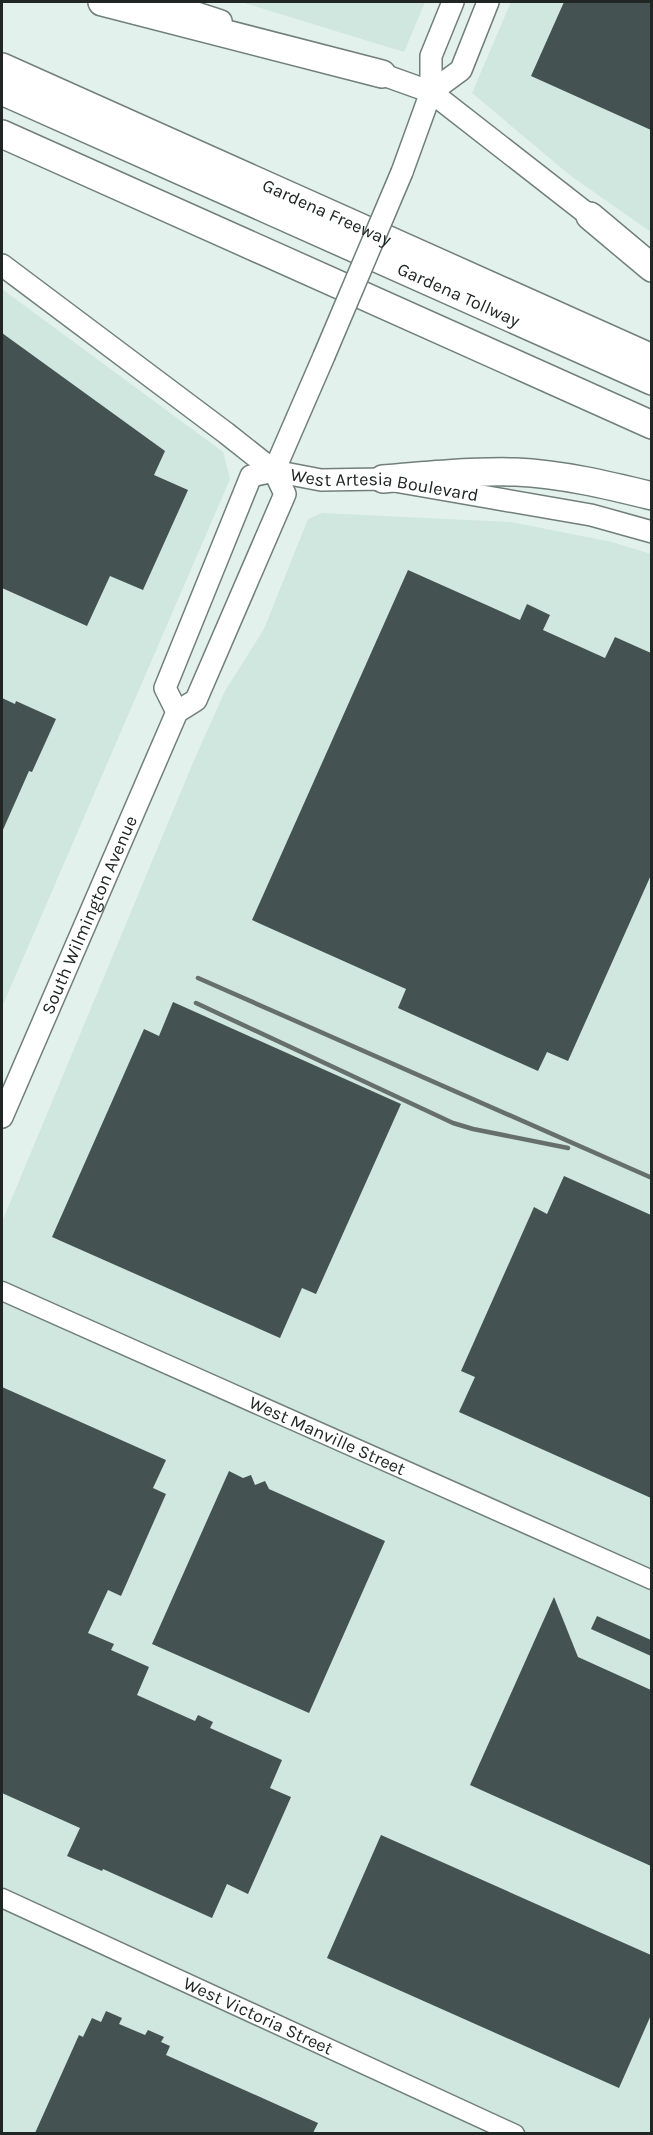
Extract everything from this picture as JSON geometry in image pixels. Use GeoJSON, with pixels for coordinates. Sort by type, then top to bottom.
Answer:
{"type":"FeatureCollection","features":[{"type":"Feature","properties":{"kind":"highway"},"geometry":{"type":"LineString","coordinates":[[102,2],[382,74]]}},
{"type":"Feature","properties":{"kind":"highway","name":"Gardena Freeway"},"geometry":{"type":"LineString","coordinates":[[2,67],[651,358]]}},
{"type":"Feature","properties":{"kind":"highway","name":"Gardena Tollway"},"geometry":{"type":"LineString","coordinates":[[2,91],[651,381]]}},
{"type":"Feature","properties":{"kind":"highway","name":"Gardena Tollway"},"geometry":{"type":"LineString","coordinates":[[2,108],[651,397]]}},
{"type":"Feature","properties":{"kind":"highway"},"geometry":{"type":"LineString","coordinates":[[2,134],[651,425]]}},
{"type":"Feature","properties":{"kind":"highway"},"geometry":{"type":"LineString","coordinates":[[590,216],[651,268]]}},
{"type":"Feature","properties":{"kind":"highway"},"geometry":{"type":"LineString","coordinates":[[382,479],[435,474],[517,472],[596,483],[651,496]]}},
{"type":"Feature","properties":{"kind":"main road"},"geometry":{"type":"LineString","coordinates":[[163,2],[431,92],[590,216],[651,253]]}},
{"type":"Feature","properties":{"kind":"main road"},"geometry":{"type":"LineString","coordinates":[[177,712],[165,688],[169,677],[251,476],[274,471],[402,172],[431,92],[430,56],[453,2]]}},
{"type":"Feature","properties":{"kind":"main road"},"geometry":{"type":"LineString","coordinates":[[431,92],[460,70],[488,2]]}},
{"type":"Feature","properties":{"kind":"main road","name":"West Artesia Boulevard"},"geometry":{"type":"LineString","coordinates":[[2,265],[274,471],[321,480],[382,479],[591,515],[651,532]]}},
{"type":"Feature","properties":{"kind":"main road","name":"South Wilmington Avenue"},"geometry":{"type":"LineString","coordinates":[[2,1117],[177,712],[196,700],[285,495],[274,471]]}},
{"type":"Feature","properties":{"kind":"street","name":"West Manville Street"},"geometry":{"type":"LineString","coordinates":[[2,1291],[651,1580]]}},
{"type":"Feature","properties":{"kind":"street","name":"West Victoria Street"},"geometry":{"type":"LineString","coordinates":[[2,1898],[515,2133]]}},
{"type":"Feature","properties":{"kind":"shaded area"},"geometry":{"type":"Polygon","coordinates":[[[241,2],[425,2],[404,52],[241,2]]]}},
{"type":"Feature","properties":{"kind":"shaded area"},"geometry":{"type":"Polygon","coordinates":[[[511,2],[651,2],[651,232],[571,176],[472,93],[511,2]]]}},
{"type":"Feature","properties":{"kind":"shaded area"},"geometry":{"type":"Polygon","coordinates":[[[2,289],[223,452],[230,479],[2,1007],[2,289]]]}},
{"type":"Feature","properties":{"kind":"shaded area"},"geometry":{"type":"Polygon","coordinates":[[[322,513],[511,522],[612,542],[651,554],[651,2133],[2,2134],[2,1222],[225,691],[264,629],[308,519],[322,513]]]}},
{"type":"Feature","properties":{"kind":"building"},"geometry":{"type":"Polygon","coordinates":[[[564,2],[651,2],[651,130],[531,76],[564,2]]]}},
{"type":"Feature","properties":{"kind":"building"},"geometry":{"type":"Polygon","coordinates":[[[2,333],[165,451],[154,475],[188,490],[143,590],[110,576],[87,626],[2,588],[2,333]]]}},
{"type":"Feature","properties":{"kind":"building"},"geometry":{"type":"Polygon","coordinates":[[[408,570],[520,620],[527,604],[550,615],[543,630],[605,658],[615,637],[651,653],[651,875],[568,1061],[547,1052],[538,1071],[398,1008],[406,989],[252,920],[408,570]]]}},
{"type":"Feature","properties":{"kind":"building"},"geometry":{"type":"Polygon","coordinates":[[[2,698],[15,704],[16,701],[56,719],[32,772],[29,771],[2,832],[2,698]]]}},
{"type":"Feature","properties":{"kind":"building"},"geometry":{"type":"Polygon","coordinates":[[[173,1002],[401,1104],[316,1294],[302,1288],[280,1338],[52,1237],[144,1029],[159,1036],[173,1002]]]}},
{"type":"Feature","properties":{"kind":"building"},"geometry":{"type":"Polygon","coordinates":[[[564,1176],[651,1215],[651,1498],[459,1412],[475,1377],[461,1371],[534,1207],[547,1214],[564,1176]]]}},
{"type":"Feature","properties":{"kind":"building"},"geometry":{"type":"Polygon","coordinates":[[[2,1387],[166,1460],[153,1488],[166,1494],[121,1596],[108,1590],[88,1633],[114,1644],[111,1650],[149,1667],[137,1695],[195,1721],[198,1715],[213,1722],[210,1728],[282,1760],[270,1788],[291,1797],[248,1894],[227,1884],[212,1918],[103,1869],[102,1871],[67,1856],[80,1828],[2,1793],[2,1387]]]}},
{"type":"Feature","properties":{"kind":"building"},"geometry":{"type":"Polygon","coordinates":[[[229,1471],[243,1478],[251,1475],[255,1485],[265,1481],[269,1489],[385,1541],[309,1713],[152,1644],[229,1471]]]}},
{"type":"Feature","properties":{"kind":"building"},"geometry":{"type":"Polygon","coordinates":[[[554,1597],[578,1657],[651,1690],[651,1866],[470,1785],[554,1597]]]}},
{"type":"Feature","properties":{"kind":"building"},"geometry":{"type":"Polygon","coordinates":[[[597,1616],[651,1640],[651,1656],[591,1629],[597,1616]]]}},
{"type":"Feature","properties":{"kind":"building"},"geometry":{"type":"Polygon","coordinates":[[[381,1835],[651,1955],[651,2015],[619,2088],[327,1958],[381,1835]]]}},
{"type":"Feature","properties":{"kind":"building"},"geometry":{"type":"Polygon","coordinates":[[[106,2011],[122,2018],[119,2024],[145,2035],[148,2030],[164,2037],[161,2042],[170,2046],[166,2055],[318,2123],[313,2133],[35,2133],[79,2035],[83,2037],[92,2018],[101,2022],[106,2011]]]}},
{"type":"Feature","properties":{"kind":"railway"},"geometry":{"type":"LineString","coordinates":[[198,978],[652,1178]]}},
{"type":"Feature","properties":{"kind":"railway"},"geometry":{"type":"LineString","coordinates":[[196,1003],[453,1123],[568,1148]]}}]}
